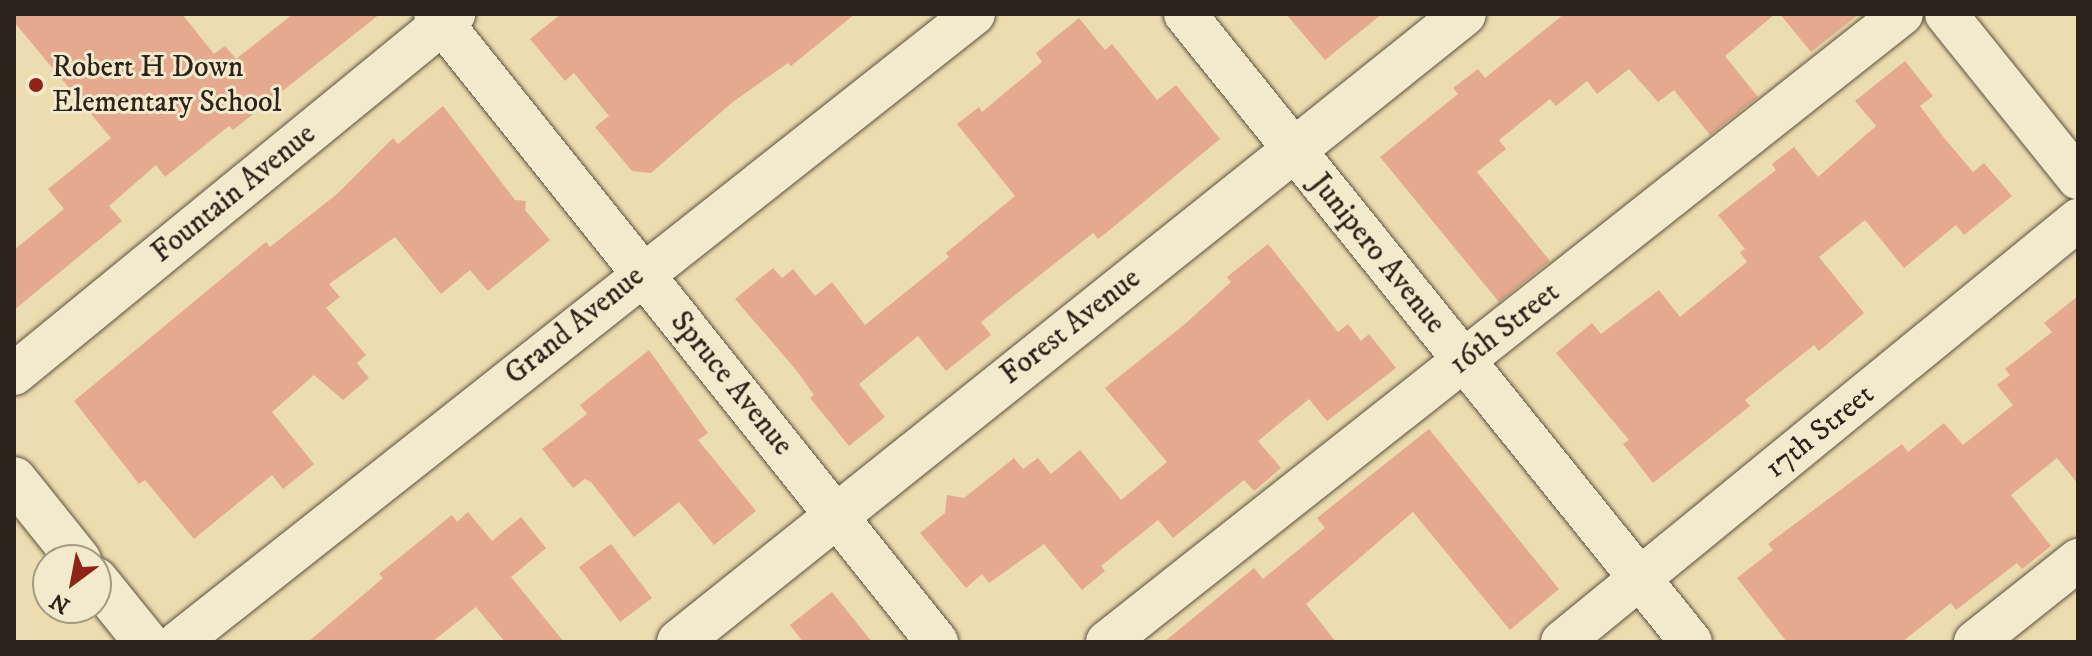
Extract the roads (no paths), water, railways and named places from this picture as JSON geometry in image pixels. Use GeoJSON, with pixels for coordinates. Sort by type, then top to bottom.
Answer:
{"type":"FeatureCollection","features":[{"type":"Feature","properties":{"kind":"main road","name":"Forest Avenue"},"geometry":{"type":"LineString","coordinates":[[679,642],[1464,14]]}},
{"type":"Feature","properties":{"kind":"main road"},"geometry":{"type":"LineString","coordinates":[[14,479],[66,544]]}},
{"type":"Feature","properties":{"kind":"main road"},"geometry":{"type":"LineString","coordinates":[[112,600],[146,642]]}},
{"type":"Feature","properties":{"kind":"street","name":"Grand Avenue"},"geometry":{"type":"LineString","coordinates":[[179,642],[974,14]]}},
{"type":"Feature","properties":{"kind":"street","name":"Junipero Avenue"},"geometry":{"type":"LineString","coordinates":[[1185,14],[1691,642]]}},
{"type":"Feature","properties":{"kind":"street","name":"16th Street"},"geometry":{"type":"LineString","coordinates":[[1107,642],[1902,14]]}},
{"type":"Feature","properties":{"kind":"street"},"geometry":{"type":"LineString","coordinates":[[1946,14],[2078,178]]}},
{"type":"Feature","properties":{"kind":"street","name":"Spruce Avenue"},"geometry":{"type":"LineString","coordinates":[[444,17],[937,642]]}},
{"type":"Feature","properties":{"kind":"street","name":"Fountain Avenue"},"geometry":{"type":"LineString","coordinates":[[14,374],[444,17]]}},
{"type":"Feature","properties":{"kind":"street","name":"17th Street"},"geometry":{"type":"LineString","coordinates":[[1562,642],[2078,220]]}},
{"type":"Feature","properties":{"kind":"street"},"geometry":{"type":"LineString","coordinates":[[1975,642],[2078,560]]}},
{"type":"Feature","properties":{"kind":"place","name":"Robert H Down Elementary School"},"geometry":{"type":"Point","coordinates":[36,85]}}]}
